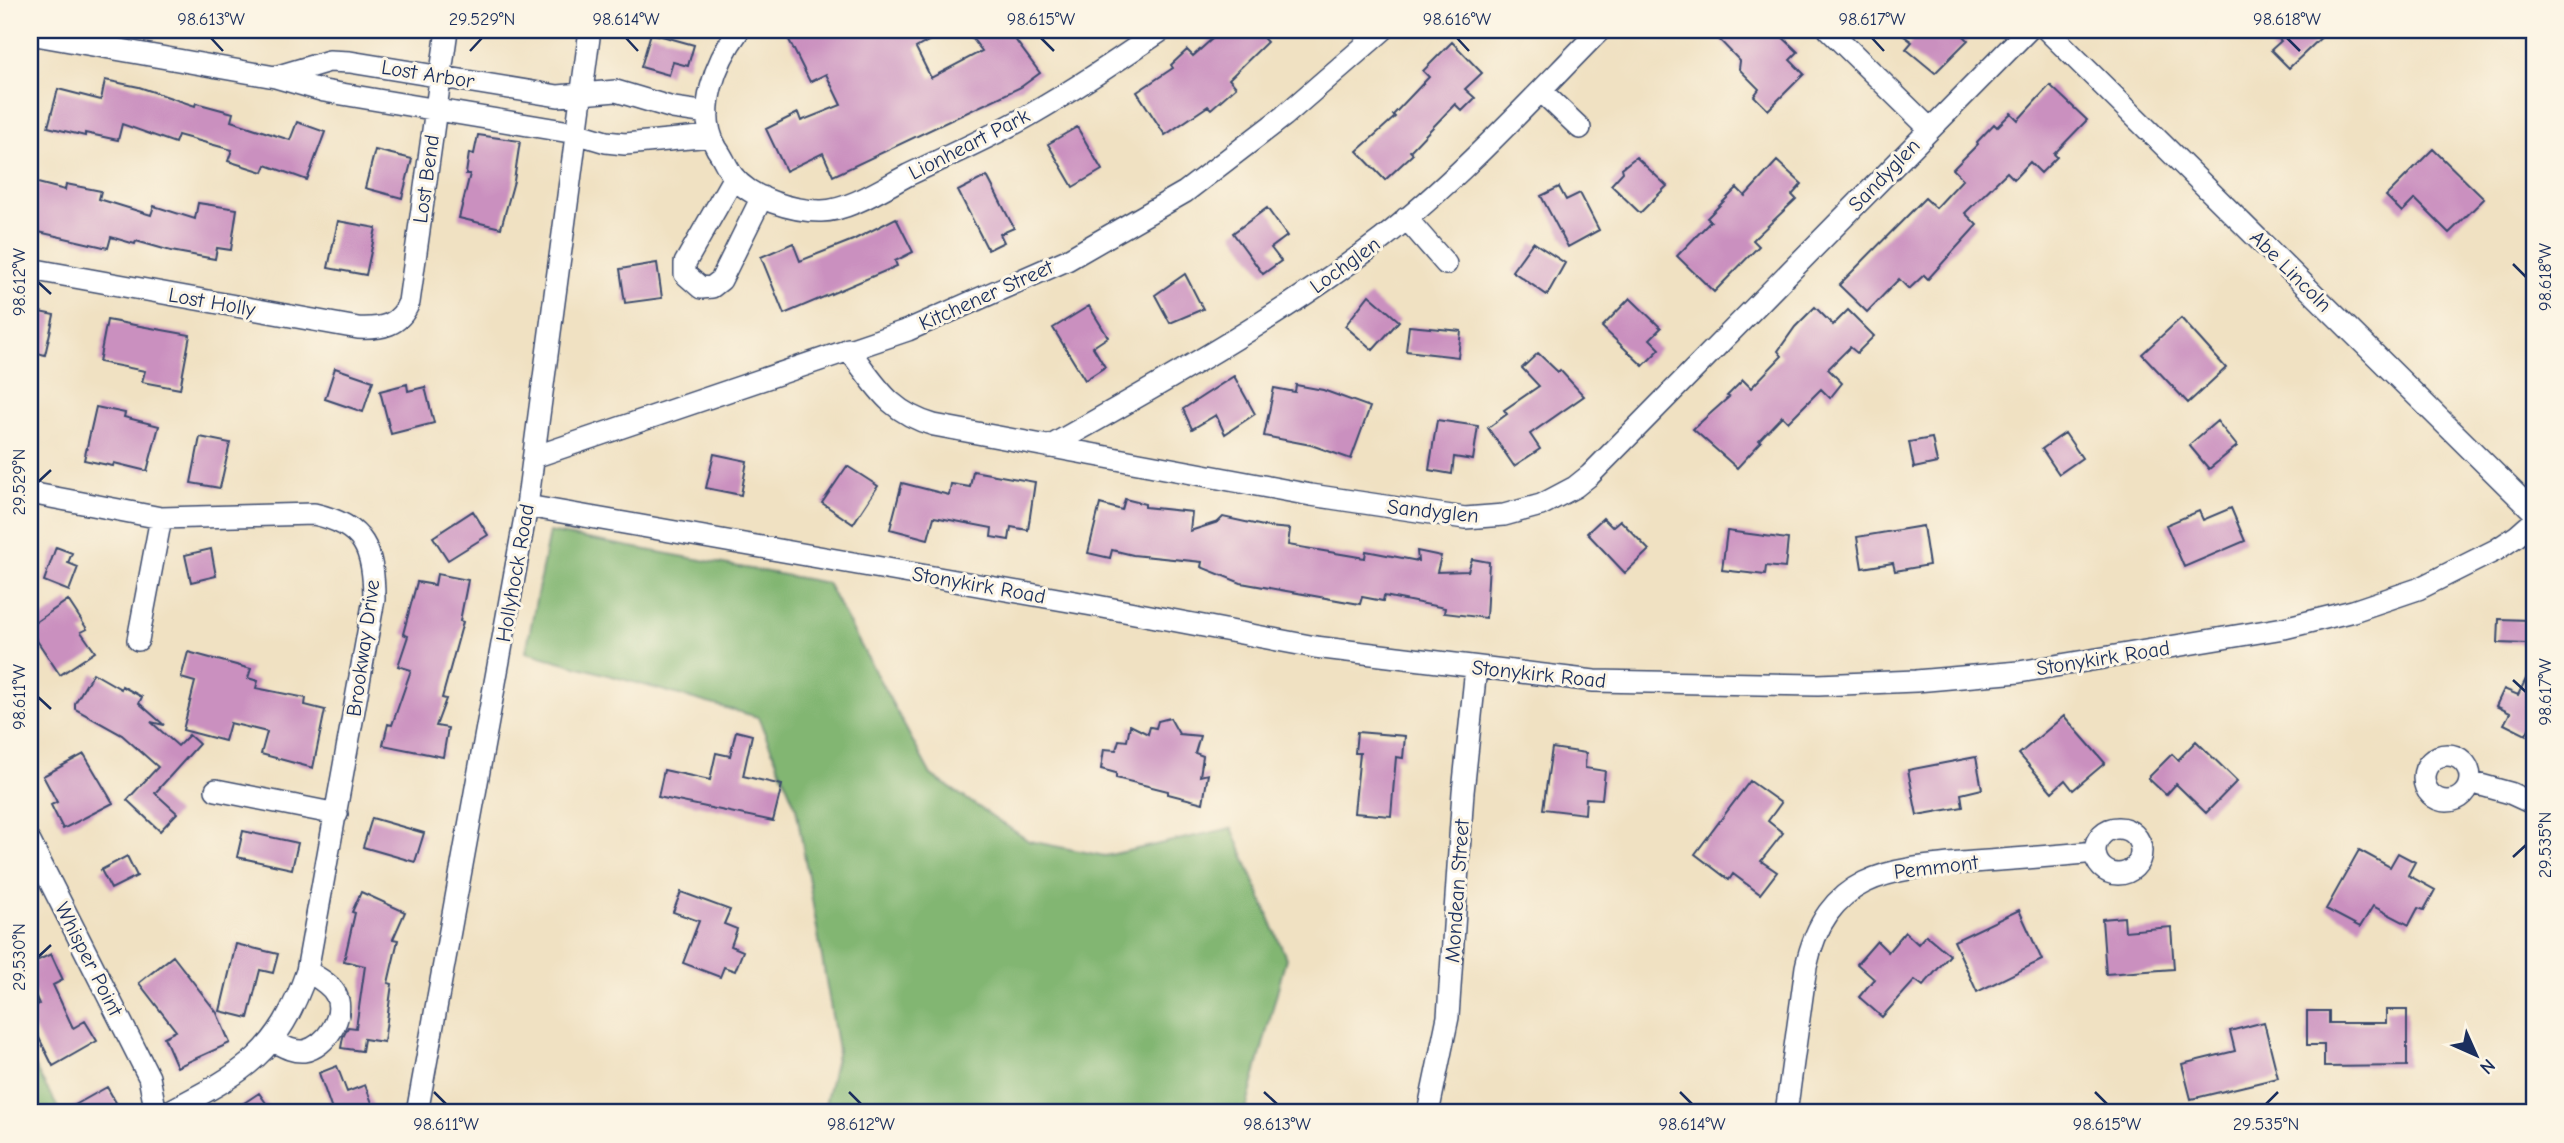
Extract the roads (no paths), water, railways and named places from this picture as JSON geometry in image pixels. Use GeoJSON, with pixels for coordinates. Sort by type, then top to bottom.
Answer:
{"type":"FeatureCollection","features":[{"type":"Feature","properties":{"kind":"street","name":"Lost Bend"},"geometry":{"type":"LineString","coordinates":[[394,323],[405,312],[409,302],[447,30]]}},
{"type":"Feature","properties":{"kind":"street","name":"Hollyhock Road"},"geometry":{"type":"LineString","coordinates":[[417,1113],[527,506],[590,30]]}},
{"type":"Feature","properties":{"kind":"street"},"geometry":{"type":"LineString","coordinates":[[711,136],[708,113],[715,73],[739,30]]}},
{"type":"Feature","properties":{"kind":"street","name":"Lionheart Park"},"geometry":{"type":"LineString","coordinates":[[711,136],[734,177],[762,197],[799,209],[823,211],[855,202],[1026,117],[1100,73],[1162,30]]}},
{"type":"Feature","properties":{"kind":"street","name":"Kitchener Street"},"geometry":{"type":"LineString","coordinates":[[534,457],[908,330],[1067,260],[1175,198],[1284,116],[1383,30]]}},
{"type":"Feature","properties":{"kind":"street","name":"Lochglen"},"geometry":{"type":"LineString","coordinates":[[1049,447],[1264,321],[1384,237],[1447,182],[1600,30]]}},
{"type":"Feature","properties":{"kind":"street"},"geometry":{"type":"LineString","coordinates":[[1829,30],[1929,128]]}},
{"type":"Feature","properties":{"kind":"street","name":"Sandyglen"},"geometry":{"type":"LineString","coordinates":[[848,349],[890,403],[915,419],[1049,447],[1311,495],[1465,518],[1504,516],[1541,505],[1575,486],[1605,462],[1929,128],[2028,30]]}},
{"type":"Feature","properties":{"kind":"street","name":"Abe Lincoln"},"geometry":{"type":"LineString","coordinates":[[2047,30],[2534,512]]}},
{"type":"Feature","properties":{"kind":"street","name":"Lost Arbor"},"geometry":{"type":"LineString","coordinates":[[42,34],[102,38],[275,76],[324,91],[576,134],[606,142],[625,144],[711,136]]}},
{"type":"Feature","properties":{"kind":"street","name":"Lost Arbor"},"geometry":{"type":"LineString","coordinates":[[275,76],[330,61],[440,75],[558,96],[616,91],[662,105],[708,113]]}},
{"type":"Feature","properties":{"kind":"street"},"geometry":{"type":"LineString","coordinates":[[1541,91],[1580,128]]}},
{"type":"Feature","properties":{"kind":"street"},"geometry":{"type":"LineString","coordinates":[[658,140],[662,105]]}},
{"type":"Feature","properties":{"kind":"street"},"geometry":{"type":"LineString","coordinates":[[734,177],[685,263],[685,274],[701,288],[712,288],[721,280],[762,197]]}},
{"type":"Feature","properties":{"kind":"street"},"geometry":{"type":"LineString","coordinates":[[1406,218],[1446,264]]}},
{"type":"Feature","properties":{"kind":"street"},"geometry":{"type":"LineString","coordinates":[[705,228],[737,247]]}},
{"type":"Feature","properties":{"kind":"street","name":"Lost Holly"},"geometry":{"type":"LineString","coordinates":[[30,269],[358,328],[378,329],[394,323]]}},
{"type":"Feature","properties":{"kind":"street","name":"Brookway Drive"},"geometry":{"type":"LineString","coordinates":[[30,493],[161,518],[314,514],[337,519],[354,532],[367,548],[374,570],[374,599],[307,971],[293,1009],[272,1041],[246,1068],[175,1111]]}},
{"type":"Feature","properties":{"kind":"street","name":"Stonykirk Road"},"geometry":{"type":"LineString","coordinates":[[527,506],[1078,602],[1315,647],[1594,681],[1818,685],[1916,681],[2019,672],[2284,628],[2353,611],[2418,589],[2459,570],[2517,536],[2534,521]]}},
{"type":"Feature","properties":{"kind":"street"},"geometry":{"type":"LineString","coordinates":[[138,640],[161,518]]}},
{"type":"Feature","properties":{"kind":"street","name":"Mondean Street"},"geometry":{"type":"LineString","coordinates":[[1428,1113],[1448,1017],[1463,792],[1476,668]]}},
{"type":"Feature","properties":{"kind":"street"},"geometry":{"type":"LineString","coordinates":[[2470,782],[2510,793],[2534,804]]}},
{"type":"Feature","properties":{"kind":"street"},"geometry":{"type":"LineString","coordinates":[[216,790],[337,814]]}},
{"type":"Feature","properties":{"kind":"street","name":"Whisper Point"},"geometry":{"type":"LineString","coordinates":[[30,842],[149,1077],[175,1111]]}},
{"type":"Feature","properties":{"kind":"street","name":"Pemmont"},"geometry":{"type":"LineString","coordinates":[[1786,1113],[1811,944],[1828,912],[1844,895],[1875,876],[1911,867],[2095,852]]}},
{"type":"Feature","properties":{"kind":"street"},"geometry":{"type":"LineString","coordinates":[[272,1041],[292,1051],[306,1051],[331,1030],[339,1015],[337,997],[329,985],[307,971]]}},
{"type":"Feature","properties":{"kind":"street","name":"Whisper Point"},"geometry":{"type":"LineString","coordinates":[[149,1077],[156,1113]]}}]}
